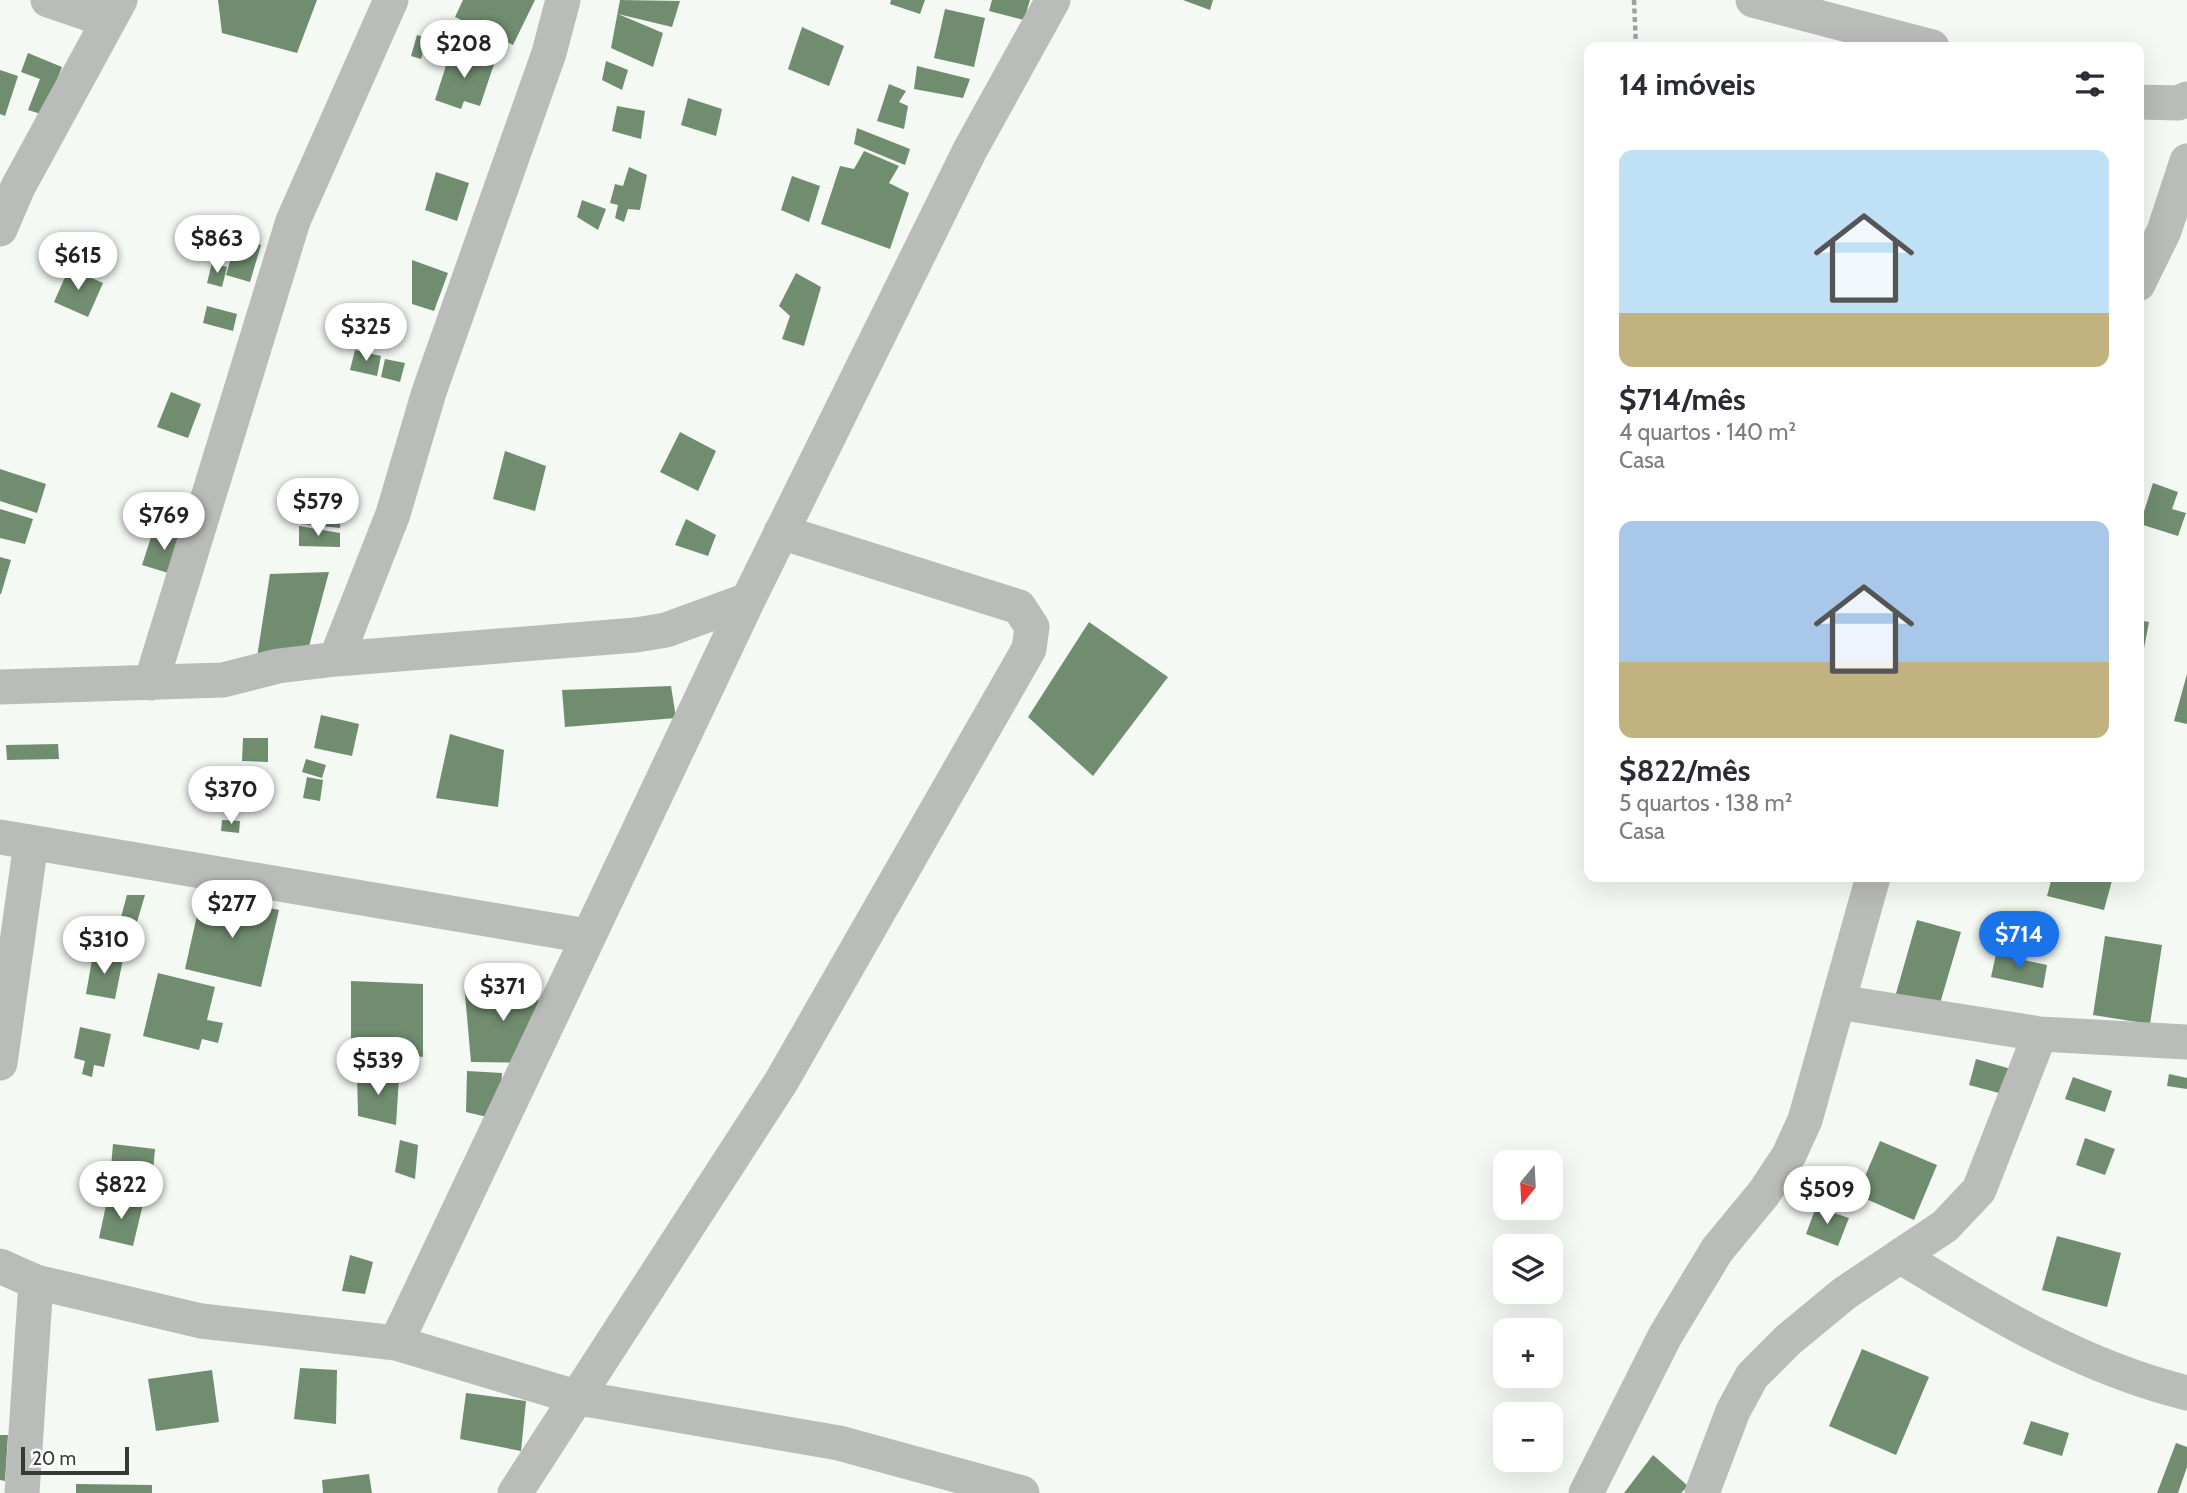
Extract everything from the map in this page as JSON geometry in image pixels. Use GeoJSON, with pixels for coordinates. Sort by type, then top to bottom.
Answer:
{"type":"FeatureCollection","features":[{"type":"Feature","properties":{"kind":"street"},"geometry":{"type":"LineString","coordinates":[[0,229],[18,187],[114,10],[48,0]]}},
{"type":"Feature","properties":{"kind":"street"},"geometry":{"type":"LineString","coordinates":[[151,683],[293,221],[391,0]]}},
{"type":"Feature","properties":{"kind":"street"},"geometry":{"type":"LineString","coordinates":[[336,659],[393,514],[429,392],[538,86],[563,0]]}},
{"type":"Feature","properties":{"kind":"street"},"geometry":{"type":"LineString","coordinates":[[396,1343],[748,600],[970,150],[1053,0]]}},
{"type":"Feature","properties":{"kind":"street"},"geometry":{"type":"LineString","coordinates":[[1753,0],[1913,42]]}},
{"type":"Feature","properties":{"kind":"street"},"geometry":{"type":"LineString","coordinates":[[2144,102],[2178,103],[2187,99]]}},
{"type":"Feature","properties":{"kind":"street"},"geometry":{"type":"LineString","coordinates":[[2144,272],[2164,231],[2187,161]]}},
{"type":"Feature","properties":{"kind":"street"},"geometry":{"type":"LineString","coordinates":[[515,1493],[579,1398],[781,1082],[1028,649],[1031,627],[1019,607],[781,533]]}},
{"type":"Feature","properties":{"kind":"street"},"geometry":{"type":"LineString","coordinates":[[0,687],[223,680],[278,666],[336,659],[636,635],[666,630],[748,600]]}},
{"type":"Feature","properties":{"kind":"street"},"geometry":{"type":"LineString","coordinates":[[0,1063],[15,840],[587,936]]}},
{"type":"Feature","properties":{"kind":"street"},"geometry":{"type":"LineString","coordinates":[[1586,1493],[1665,1336],[1717,1250],[1764,1194],[1789,1155],[1805,1120],[1872,882]]}},
{"type":"Feature","properties":{"kind":"street"},"geometry":{"type":"LineString","coordinates":[[1838,1002],[2040,1034],[2187,1042]]}},
{"type":"Feature","properties":{"kind":"street"},"geometry":{"type":"LineString","coordinates":[[1702,1493],[1734,1412],[1752,1376],[1788,1340],[1845,1293],[1945,1226],[1979,1190],[2040,1034]]}},
{"type":"Feature","properties":{"kind":"street"},"geometry":{"type":"LineString","coordinates":[[1900,1256],[2009,1323],[2065,1350],[2099,1366],[2187,1393]]}},
{"type":"Feature","properties":{"kind":"street"},"geometry":{"type":"LineString","coordinates":[[0,1266],[36,1282],[233,1327],[396,1343],[579,1398],[839,1443],[1021,1493]]}},
{"type":"Feature","properties":{"kind":"street"},"geometry":{"type":"LineString","coordinates":[[22,1493],[36,1282]]}},
{"type":"Feature","properties":{"kind":"path"},"geometry":{"type":"LineString","coordinates":[[1634,0],[1636,42]]}},
{"type":"Feature","properties":{"kind":"building"},"geometry":{"type":"Polygon","coordinates":[[[218,0],[317,0],[297,53],[222,33],[218,0]]]}},
{"type":"Feature","properties":{"kind":"building"},"geometry":{"type":"Polygon","coordinates":[[[463,0],[535,0],[513,45],[455,17],[463,0]]]}},
{"type":"Feature","properties":{"kind":"building"},"geometry":{"type":"Polygon","coordinates":[[[620,0],[680,1],[672,27],[618,14],[663,33],[653,67],[611,48],[620,0]]]}},
{"type":"Feature","properties":{"kind":"building"},"geometry":{"type":"Polygon","coordinates":[[[891,0],[925,0],[920,14],[890,4],[891,0]]]}},
{"type":"Feature","properties":{"kind":"building"},"geometry":{"type":"Polygon","coordinates":[[[992,0],[1030,0],[1024,20],[989,11],[992,0]]]}},
{"type":"Feature","properties":{"kind":"building"},"geometry":{"type":"Polygon","coordinates":[[[1183,0],[1213,0],[1210,10],[1183,0]]]}},
{"type":"Feature","properties":{"kind":"building"},"geometry":{"type":"Polygon","coordinates":[[[945,9],[985,18],[974,67],[934,58],[945,9]]]}},
{"type":"Feature","properties":{"kind":"building"},"geometry":{"type":"Polygon","coordinates":[[[802,27],[844,46],[829,86],[788,69],[802,27]]]}},
{"type":"Feature","properties":{"kind":"building"},"geometry":{"type":"Polygon","coordinates":[[[417,35],[427,38],[421,59],[411,56],[417,35]]]}},
{"type":"Feature","properties":{"kind":"building"},"geometry":{"type":"Polygon","coordinates":[[[451,50],[494,64],[480,106],[464,101],[461,109],[435,100],[451,50]]]}},
{"type":"Feature","properties":{"kind":"building"},"geometry":{"type":"Polygon","coordinates":[[[28,53],[62,67],[44,115],[28,110],[40,79],[21,72],[28,53]]]}},
{"type":"Feature","properties":{"kind":"building"},"geometry":{"type":"Polygon","coordinates":[[[606,61],[628,70],[622,90],[602,80],[606,61]]]}},
{"type":"Feature","properties":{"kind":"building"},"geometry":{"type":"Polygon","coordinates":[[[917,66],[970,79],[963,98],[914,89],[917,66]]]}},
{"type":"Feature","properties":{"kind":"building"},"geometry":{"type":"Polygon","coordinates":[[[0,70],[18,76],[5,116],[0,114],[0,70]]]}},
{"type":"Feature","properties":{"kind":"building"},"geometry":{"type":"Polygon","coordinates":[[[889,84],[906,91],[899,102],[908,106],[904,129],[877,121],[889,84]]]}},
{"type":"Feature","properties":{"kind":"building"},"geometry":{"type":"Polygon","coordinates":[[[688,98],[722,109],[716,136],[681,125],[688,98]]]}},
{"type":"Feature","properties":{"kind":"building"},"geometry":{"type":"Polygon","coordinates":[[[617,106],[645,111],[641,139],[612,131],[617,106]]]}},
{"type":"Feature","properties":{"kind":"building"},"geometry":{"type":"Polygon","coordinates":[[[857,128],[910,149],[905,165],[854,144],[857,128]]]}},
{"type":"Feature","properties":{"kind":"building"},"geometry":{"type":"Polygon","coordinates":[[[864,151],[899,166],[889,183],[909,193],[890,249],[821,224],[840,166],[854,169],[864,151]]]}},
{"type":"Feature","properties":{"kind":"building"},"geometry":{"type":"Polygon","coordinates":[[[629,167],[647,175],[640,210],[628,209],[624,222],[615,218],[618,205],[610,203],[615,184],[623,186],[629,167]]]}},
{"type":"Feature","properties":{"kind":"building"},"geometry":{"type":"Polygon","coordinates":[[[436,172],[469,183],[457,221],[425,210],[436,172]]]}},
{"type":"Feature","properties":{"kind":"building"},"geometry":{"type":"Polygon","coordinates":[[[792,176],[820,186],[809,222],[781,210],[792,176]]]}},
{"type":"Feature","properties":{"kind":"building"},"geometry":{"type":"Polygon","coordinates":[[[582,200],[606,209],[598,230],[577,217],[582,200]]]}},
{"type":"Feature","properties":{"kind":"building"},"geometry":{"type":"Polygon","coordinates":[[[237,237],[261,245],[250,282],[226,275],[237,237]]]}},
{"type":"Feature","properties":{"kind":"building"},"geometry":{"type":"Polygon","coordinates":[[[412,260],[448,273],[434,311],[412,304],[412,260]]]}},
{"type":"Feature","properties":{"kind":"building"},"geometry":{"type":"Polygon","coordinates":[[[212,263],[227,267],[222,287],[207,283],[212,263]]]}},
{"type":"Feature","properties":{"kind":"building"},"geometry":{"type":"Polygon","coordinates":[[[69,268],[103,283],[88,317],[54,302],[69,268]]]}},
{"type":"Feature","properties":{"kind":"building"},"geometry":{"type":"Polygon","coordinates":[[[796,273],[821,287],[804,346],[782,339],[790,316],[779,306],[796,273]]]}},
{"type":"Feature","properties":{"kind":"building"},"geometry":{"type":"Polygon","coordinates":[[[207,306],[237,314],[233,331],[203,323],[207,306]]]}},
{"type":"Feature","properties":{"kind":"building"},"geometry":{"type":"Polygon","coordinates":[[[355,350],[381,356],[377,376],[350,370],[355,350]]]}},
{"type":"Feature","properties":{"kind":"building"},"geometry":{"type":"Polygon","coordinates":[[[385,359],[405,363],[400,382],[381,377],[385,359]]]}},
{"type":"Feature","properties":{"kind":"building"},"geometry":{"type":"Polygon","coordinates":[[[171,392],[201,404],[188,438],[157,427],[171,392]]]}},
{"type":"Feature","properties":{"kind":"building"},"geometry":{"type":"Polygon","coordinates":[[[680,432],[716,451],[698,491],[660,472],[680,432]]]}},
{"type":"Feature","properties":{"kind":"building"},"geometry":{"type":"Polygon","coordinates":[[[505,451],[546,466],[535,511],[493,499],[505,451]]]}},
{"type":"Feature","properties":{"kind":"building"},"geometry":{"type":"Polygon","coordinates":[[[0,469],[46,484],[37,513],[0,501],[0,469]]]}},
{"type":"Feature","properties":{"kind":"building"},"geometry":{"type":"Polygon","coordinates":[[[2153,483],[2178,492],[2172,509],[2186,513],[2178,536],[2144,525],[2144,511],[2153,483]]]}},
{"type":"Feature","properties":{"kind":"building"},"geometry":{"type":"Polygon","coordinates":[[[0,509],[33,519],[25,544],[0,538],[0,509]]]}},
{"type":"Feature","properties":{"kind":"building"},"geometry":{"type":"Polygon","coordinates":[[[303,512],[341,516],[340,528],[301,524],[303,512]]]}},
{"type":"Feature","properties":{"kind":"building"},"geometry":{"type":"Polygon","coordinates":[[[686,519],[716,535],[708,556],[675,545],[686,519]]]}},
{"type":"Feature","properties":{"kind":"building"},"geometry":{"type":"Polygon","coordinates":[[[299,526],[340,533],[340,547],[299,546],[299,526]]]}},
{"type":"Feature","properties":{"kind":"building"},"geometry":{"type":"Polygon","coordinates":[[[154,528],[186,538],[175,575],[142,565],[154,528]]]}},
{"type":"Feature","properties":{"kind":"building"},"geometry":{"type":"Polygon","coordinates":[[[0,557],[11,560],[1,594],[0,594],[0,557]]]}},
{"type":"Feature","properties":{"kind":"building"},"geometry":{"type":"Polygon","coordinates":[[[329,572],[308,650],[257,657],[270,574],[329,572]]]}},
{"type":"Feature","properties":{"kind":"building"},"geometry":{"type":"Polygon","coordinates":[[[2144,621],[2149,622],[2144,648],[2144,621]]]}},
{"type":"Feature","properties":{"kind":"building"},"geometry":{"type":"Polygon","coordinates":[[[1089,622],[1168,677],[1093,776],[1028,717],[1089,622]]]}},
{"type":"Feature","properties":{"kind":"building"},"geometry":{"type":"Polygon","coordinates":[[[2187,674],[2187,724],[2174,721],[2187,674]]]}},
{"type":"Feature","properties":{"kind":"building"},"geometry":{"type":"Polygon","coordinates":[[[671,686],[676,718],[565,727],[562,690],[671,686]]]}},
{"type":"Feature","properties":{"kind":"building"},"geometry":{"type":"Polygon","coordinates":[[[321,715],[359,724],[352,756],[314,748],[321,715]]]}},
{"type":"Feature","properties":{"kind":"building"},"geometry":{"type":"Polygon","coordinates":[[[450,734],[504,750],[498,807],[436,798],[450,734]]]}},
{"type":"Feature","properties":{"kind":"building"},"geometry":{"type":"Polygon","coordinates":[[[243,738],[268,738],[268,762],[242,761],[243,738]]]}},
{"type":"Feature","properties":{"kind":"building"},"geometry":{"type":"Polygon","coordinates":[[[58,744],[59,759],[7,760],[6,745],[58,744]]]}},
{"type":"Feature","properties":{"kind":"building"},"geometry":{"type":"Polygon","coordinates":[[[306,759],[326,765],[322,778],[302,772],[306,759]]]}},
{"type":"Feature","properties":{"kind":"building"},"geometry":{"type":"Polygon","coordinates":[[[307,777],[323,780],[320,801],[303,798],[307,777]]]}},
{"type":"Feature","properties":{"kind":"building"},"geometry":{"type":"Polygon","coordinates":[[[222,820],[240,821],[239,833],[221,831],[222,820]]]}},
{"type":"Feature","properties":{"kind":"building"},"geometry":{"type":"Polygon","coordinates":[[[2051,882],[2112,882],[2104,910],[2047,896],[2051,882]]]}},
{"type":"Feature","properties":{"kind":"building"},"geometry":{"type":"Polygon","coordinates":[[[202,893],[279,910],[261,987],[185,969],[202,893]]]}},
{"type":"Feature","properties":{"kind":"building"},"geometry":{"type":"Polygon","coordinates":[[[127,895],[145,895],[137,922],[121,917],[127,895]]]}},
{"type":"Feature","properties":{"kind":"building"},"geometry":{"type":"Polygon","coordinates":[[[1917,920],[1961,932],[1936,1017],[1893,1004],[1917,920]]]}},
{"type":"Feature","properties":{"kind":"building"},"geometry":{"type":"Polygon","coordinates":[[[2105,936],[2162,945],[2150,1024],[2093,1015],[2105,936]]]}},
{"type":"Feature","properties":{"kind":"building"},"geometry":{"type":"Polygon","coordinates":[[[93,954],[123,959],[115,999],[86,994],[93,954]]]}},
{"type":"Feature","properties":{"kind":"building"},"geometry":{"type":"Polygon","coordinates":[[[1996,954],[2047,965],[2043,988],[1991,977],[1996,954]]]}},
{"type":"Feature","properties":{"kind":"building"},"geometry":{"type":"Polygon","coordinates":[[[158,973],[215,987],[207,1020],[223,1023],[218,1043],[202,1039],[199,1050],[143,1036],[158,973]]]}},
{"type":"Feature","properties":{"kind":"building"},"geometry":{"type":"Polygon","coordinates":[[[351,981],[423,984],[423,1057],[351,1047],[351,981]]]}},
{"type":"Feature","properties":{"kind":"building"},"geometry":{"type":"Polygon","coordinates":[[[464,983],[538,985],[540,1063],[471,1062],[464,983]]]}},
{"type":"Feature","properties":{"kind":"building"},"geometry":{"type":"Polygon","coordinates":[[[80,1027],[111,1034],[104,1067],[94,1065],[92,1077],[82,1074],[85,1061],[74,1058],[80,1027]]]}},
{"type":"Feature","properties":{"kind":"building"},"geometry":{"type":"Polygon","coordinates":[[[1976,1059],[2011,1069],[2003,1094],[1969,1085],[1976,1059]]]}},
{"type":"Feature","properties":{"kind":"building"},"geometry":{"type":"Polygon","coordinates":[[[357,1071],[399,1078],[396,1125],[358,1116],[357,1071]]]}},
{"type":"Feature","properties":{"kind":"building"},"geometry":{"type":"Polygon","coordinates":[[[467,1071],[502,1073],[500,1120],[466,1112],[467,1071]]]}},
{"type":"Feature","properties":{"kind":"building"},"geometry":{"type":"Polygon","coordinates":[[[2169,1074],[2187,1078],[2187,1089],[2167,1086],[2169,1074]]]}},
{"type":"Feature","properties":{"kind":"building"},"geometry":{"type":"Polygon","coordinates":[[[2073,1077],[2112,1091],[2105,1112],[2065,1099],[2073,1077]]]}},
{"type":"Feature","properties":{"kind":"building"},"geometry":{"type":"Polygon","coordinates":[[[2085,1138],[2115,1149],[2105,1175],[2076,1165],[2085,1138]]]}},
{"type":"Feature","properties":{"kind":"building"},"geometry":{"type":"Polygon","coordinates":[[[400,1140],[418,1145],[415,1179],[395,1172],[400,1140]]]}},
{"type":"Feature","properties":{"kind":"building"},"geometry":{"type":"Polygon","coordinates":[[[1880,1141],[1937,1165],[1914,1220],[1857,1195],[1880,1141]]]}},
{"type":"Feature","properties":{"kind":"building"},"geometry":{"type":"Polygon","coordinates":[[[113,1144],[155,1149],[153,1171],[111,1167],[113,1144]]]}},
{"type":"Feature","properties":{"kind":"building"},"geometry":{"type":"Polygon","coordinates":[[[91,1174],[155,1178],[154,1193],[96,1190],[91,1174]]]}},
{"type":"Feature","properties":{"kind":"building"},"geometry":{"type":"Polygon","coordinates":[[[108,1196],[143,1204],[133,1246],[99,1238],[108,1196]]]}},
{"type":"Feature","properties":{"kind":"building"},"geometry":{"type":"Polygon","coordinates":[[[1816,1207],[1849,1218],[1838,1246],[1806,1234],[1816,1207]]]}},
{"type":"Feature","properties":{"kind":"building"},"geometry":{"type":"Polygon","coordinates":[[[2057,1236],[2121,1253],[2107,1307],[2042,1290],[2057,1236]]]}},
{"type":"Feature","properties":{"kind":"building"},"geometry":{"type":"Polygon","coordinates":[[[350,1255],[373,1262],[365,1294],[342,1291],[350,1255]]]}},
{"type":"Feature","properties":{"kind":"building"},"geometry":{"type":"Polygon","coordinates":[[[1862,1349],[1929,1377],[1896,1455],[1829,1426],[1862,1349]]]}},
{"type":"Feature","properties":{"kind":"building"},"geometry":{"type":"Polygon","coordinates":[[[300,1368],[337,1370],[336,1424],[294,1419],[300,1368]]]}},
{"type":"Feature","properties":{"kind":"building"},"geometry":{"type":"Polygon","coordinates":[[[212,1370],[219,1422],[156,1431],[148,1379],[212,1370]]]}},
{"type":"Feature","properties":{"kind":"building"},"geometry":{"type":"Polygon","coordinates":[[[466,1393],[526,1401],[521,1451],[460,1439],[466,1393]]]}},
{"type":"Feature","properties":{"kind":"building"},"geometry":{"type":"Polygon","coordinates":[[[2031,1421],[2069,1433],[2062,1456],[2023,1444],[2031,1421]]]}},
{"type":"Feature","properties":{"kind":"building"},"geometry":{"type":"Polygon","coordinates":[[[0,1435],[8,1435],[5,1481],[0,1480],[0,1435]]]}},
{"type":"Feature","properties":{"kind":"building"},"geometry":{"type":"Polygon","coordinates":[[[2176,1443],[2187,1447],[2187,1467],[2178,1493],[2157,1493],[2176,1443]]]}},
{"type":"Feature","properties":{"kind":"building"},"geometry":{"type":"Polygon","coordinates":[[[1653,1455],[1688,1486],[1681,1493],[1624,1493],[1653,1455]]]}},
{"type":"Feature","properties":{"kind":"building"},"geometry":{"type":"Polygon","coordinates":[[[369,1474],[372,1493],[323,1493],[322,1480],[369,1474]]]}},
{"type":"Feature","properties":{"kind":"building"},"geometry":{"type":"Polygon","coordinates":[[[76,1484],[152,1485],[152,1493],[76,1493],[76,1484]]]}}]}
